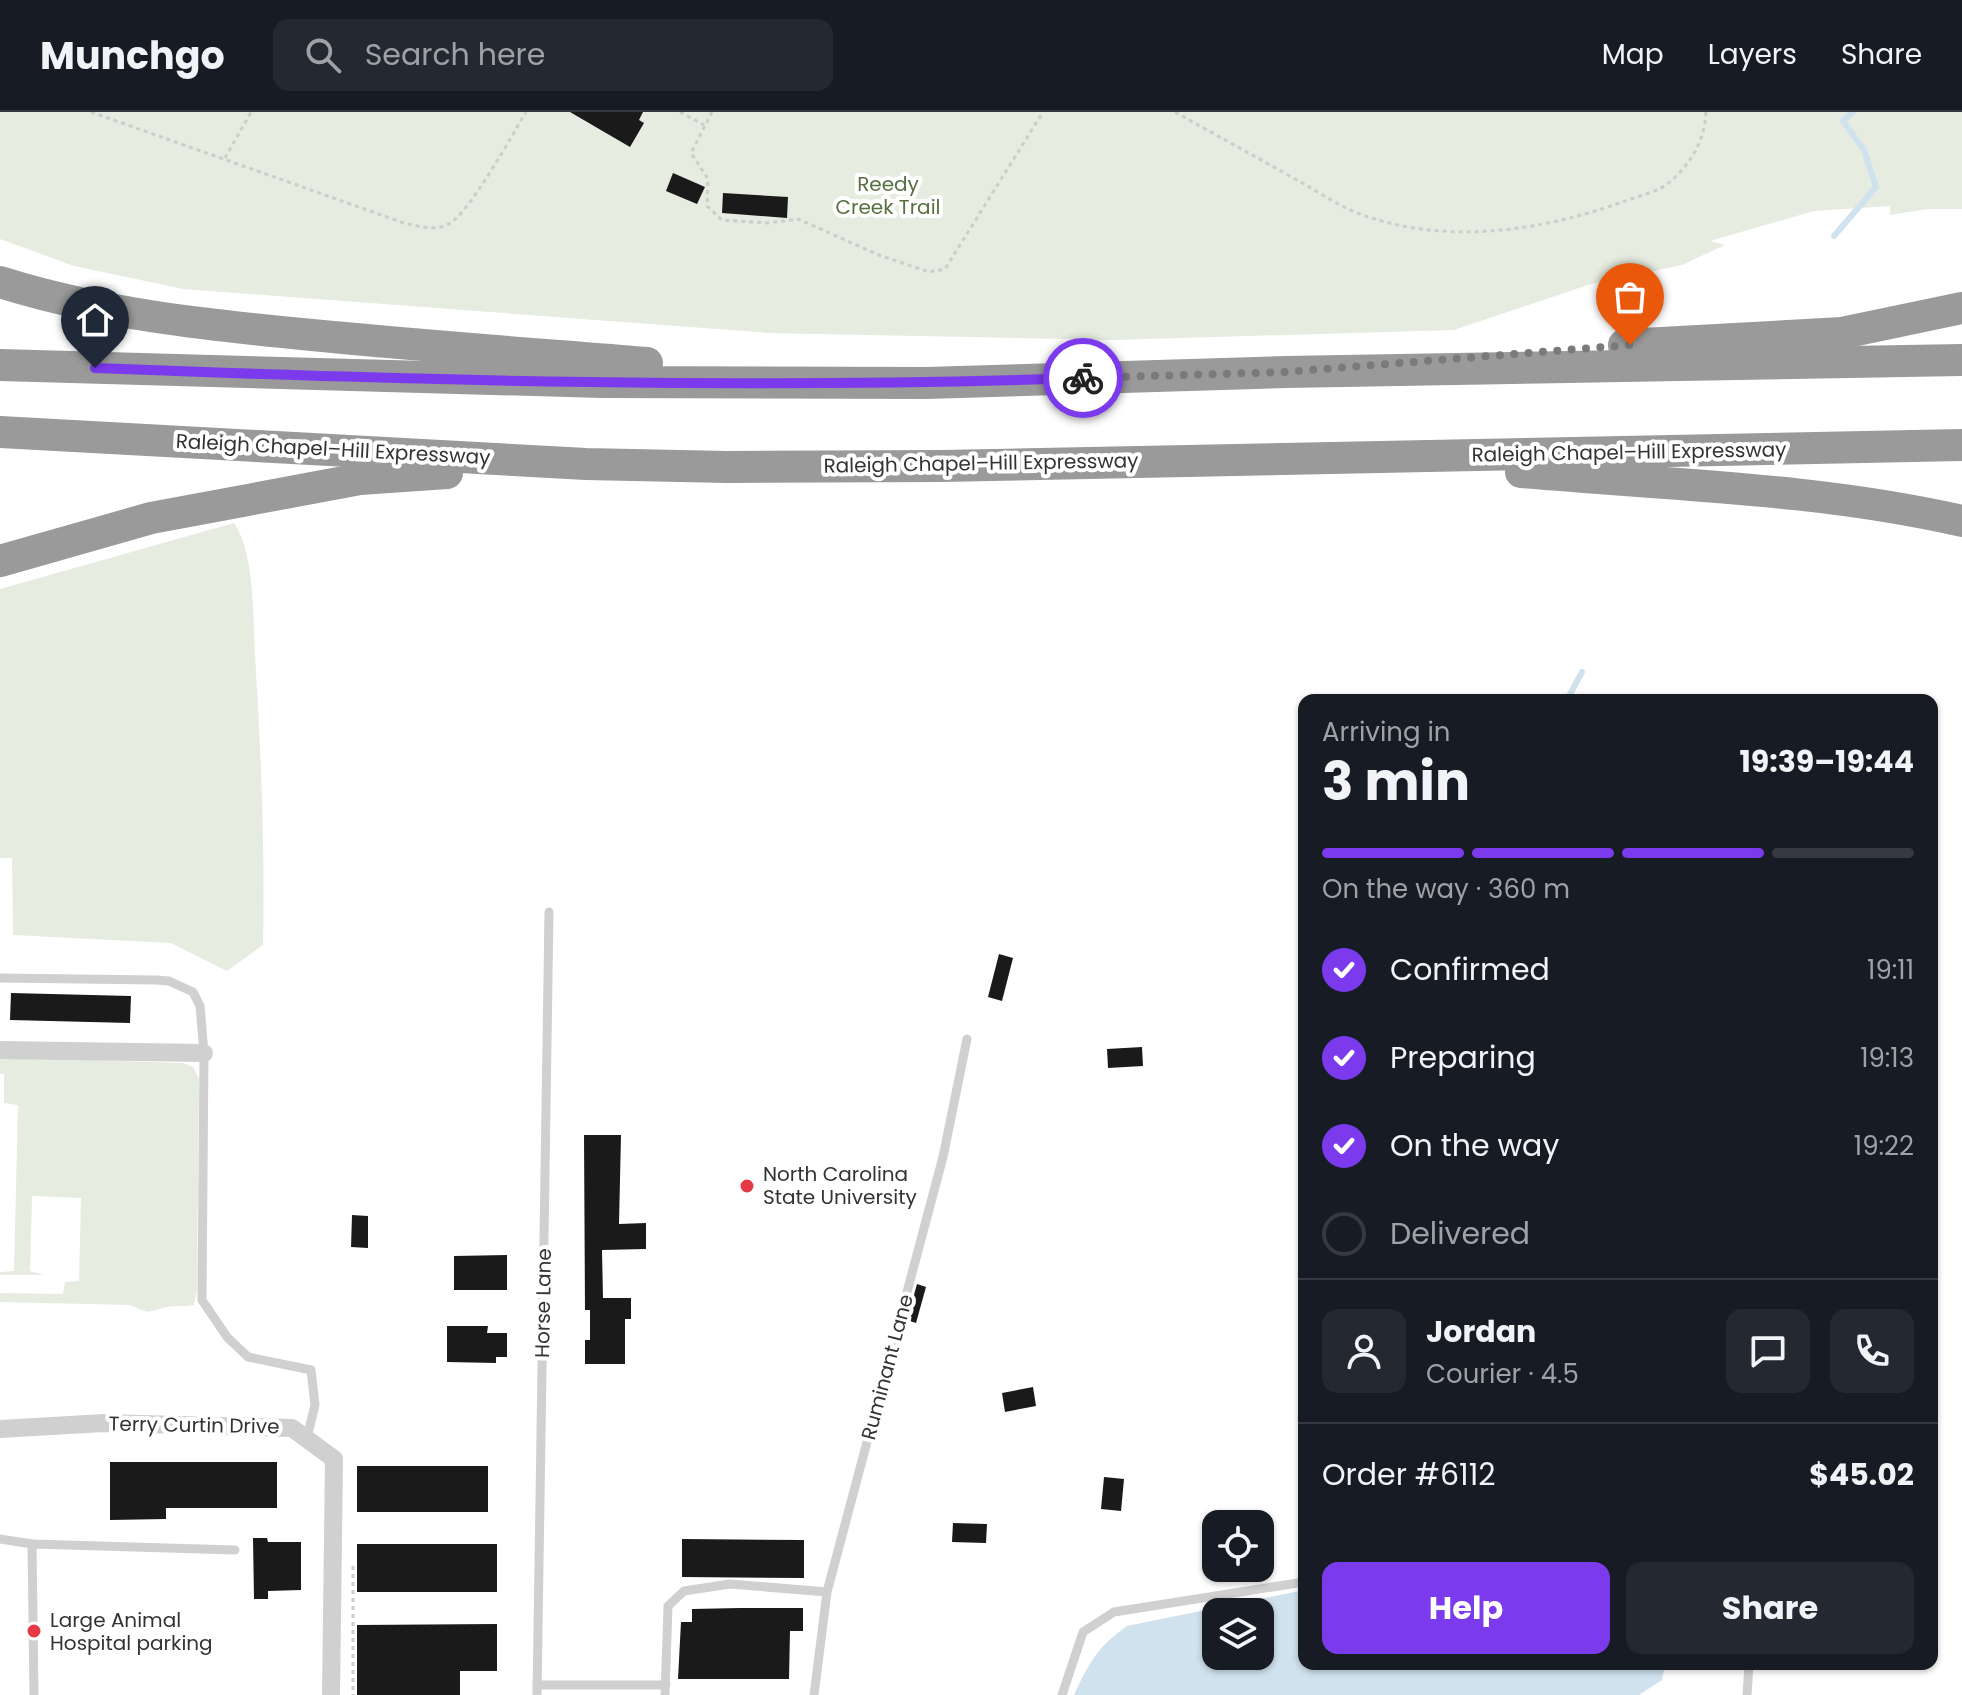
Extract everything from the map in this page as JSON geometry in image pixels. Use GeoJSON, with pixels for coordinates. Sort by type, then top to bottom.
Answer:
{"type":"FeatureCollection","features":[{"type":"Feature","properties":{"kind":"highway"},"geometry":{"type":"LineString","coordinates":[[0,282],[51,298],[217,326],[429,347],[926,383]]}},
{"type":"Feature","properties":{"kind":"highway"},"geometry":{"type":"LineString","coordinates":[[1286,372],[1510,352],[1842,333],[1962,308]]}},
{"type":"Feature","properties":{"kind":"highway"},"geometry":{"type":"LineString","coordinates":[[0,365],[603,382],[926,383],[1286,372],[1962,360]]}},
{"type":"Feature","properties":{"kind":"highway","name":"Raleigh Chapel–Hill Expressway"},"geometry":{"type":"LineString","coordinates":[[0,432],[586,464],[941,466],[1962,445]]}},
{"type":"Feature","properties":{"kind":"highway"},"geometry":{"type":"LineString","coordinates":[[1359,457],[1599,479],[1795,492],[1962,521]]}},
{"type":"Feature","properties":{"kind":"highway"},"geometry":{"type":"LineString","coordinates":[[0,561],[151,518],[360,479],[586,464]]}},
{"type":"Feature","properties":{"kind":"street"},"geometry":{"type":"LineString","coordinates":[[0,1050],[204,1053]]}},
{"type":"Feature","properties":{"kind":"street","name":"Terry Curtin Drive"},"geometry":{"type":"LineString","coordinates":[[0,1429],[104,1423],[292,1428],[334,1459],[331,1695]]}},
{"type":"Feature","properties":{"kind":"lane","name":"Horse Lane"},"geometry":{"type":"LineString","coordinates":[[537,1690],[549,912]]}},
{"type":"Feature","properties":{"kind":"lane"},"geometry":{"type":"LineString","coordinates":[[0,978],[157,980],[193,992],[200,1006],[204,1053],[202,1300],[227,1337],[248,1357],[311,1370],[315,1405],[307,1439]]}},
{"type":"Feature","properties":{"kind":"lane","name":"Ruminant Lane"},"geometry":{"type":"LineString","coordinates":[[814,1695],[827,1592],[943,1157],[967,1039]]}},
{"type":"Feature","properties":{"kind":"lane"},"geometry":{"type":"LineString","coordinates":[[0,1539],[32,1544],[235,1550]]}},
{"type":"Feature","properties":{"kind":"lane"},"geometry":{"type":"LineString","coordinates":[[32,1544],[34,1695]]}},
{"type":"Feature","properties":{"kind":"lane"},"geometry":{"type":"LineString","coordinates":[[1062,1695],[1083,1632],[1114,1612],[1298,1583]]}},
{"type":"Feature","properties":{"kind":"lane"},"geometry":{"type":"LineString","coordinates":[[537,1690],[666,1690],[668,1606],[684,1591],[730,1584],[827,1592]]}},
{"type":"Feature","properties":{"kind":"lane"},"geometry":{"type":"LineString","coordinates":[[1747,1695],[1749,1670]]}},
{"type":"Feature","properties":{"kind":"path"},"geometry":{"type":"LineString","coordinates":[[91,112],[404,223],[430,229],[449,225],[468,205],[526,112]]}},
{"type":"Feature","properties":{"kind":"path"},"geometry":{"type":"LineString","coordinates":[[225,158],[251,112]]}},
{"type":"Feature","properties":{"kind":"path"},"geometry":{"type":"LineString","coordinates":[[680,112],[704,125]]}},
{"type":"Feature","properties":{"kind":"path"},"geometry":{"type":"LineString","coordinates":[[712,112],[691,153],[708,179],[707,206],[722,220],[768,223],[798,219],[879,255],[929,272],[945,269],[1043,112]]}},
{"type":"Feature","properties":{"kind":"path"},"geometry":{"type":"LineString","coordinates":[[1175,112],[1355,212],[1434,231],[1468,231],[1508,230],[1548,223],[1614,205],[1670,182],[1698,147],[1706,112]]}},
{"type":"Feature","properties":{"kind":"green space","name":"Reedy Creek Trail"},"geometry":{"type":"Polygon","coordinates":[[[0,112],[1962,112],[1962,209],[1928,209],[1890,215],[1890,206],[1814,211],[1710,241],[1725,245],[1682,265],[1591,284],[1454,330],[1113,340],[769,333],[183,289],[74,266],[0,239],[0,112]]]}},
{"type":"Feature","properties":{"kind":"green space"},"geometry":{"type":"Polygon","coordinates":[[[234,523],[246,551],[253,605],[262,800],[263,945],[227,971],[171,943],[13,935],[12,858],[0,858],[0,589],[234,523]]]}},
{"type":"Feature","properties":{"kind":"green space"},"geometry":{"type":"Polygon","coordinates":[[[0,1057],[183,1063],[193,1067],[199,1079],[197,1290],[194,1305],[170,1306],[149,1312],[130,1305],[0,1302],[0,1293],[63,1294],[65,1282],[79,1281],[81,1198],[32,1196],[30,1271],[44,1275],[0,1275],[0,1272],[14,1271],[18,1105],[4,1103],[4,1074],[0,1074],[0,1057]]]}},
{"type":"Feature","properties":{"kind":"water"},"geometry":{"type":"Polygon","coordinates":[[[1298,1591],[1298,1670],[1664,1670],[1662,1680],[1639,1695],[1074,1695],[1095,1656],[1127,1626],[1202,1611],[1202,1670],[1274,1670],[1274,1598],[1265,1598],[1298,1591]]]}},
{"type":"Feature","properties":{"kind":"building"},"geometry":{"type":"Polygon","coordinates":[[[570,112],[643,112],[639,120],[644,123],[630,147],[570,112]]]}},
{"type":"Feature","properties":{"kind":"building"},"geometry":{"type":"Polygon","coordinates":[[[673,173],[705,187],[697,204],[666,191],[673,173]]]}},
{"type":"Feature","properties":{"kind":"building"},"geometry":{"type":"Polygon","coordinates":[[[723,193],[788,197],[787,218],[722,213],[723,193]]]}},
{"type":"Feature","properties":{"kind":"building"},"geometry":{"type":"Polygon","coordinates":[[[999,954],[1013,958],[1002,1001],[988,997],[999,954]]]}},
{"type":"Feature","properties":{"kind":"building"},"geometry":{"type":"Polygon","coordinates":[[[11,993],[131,996],[130,1023],[10,1020],[11,993]]]}},
{"type":"Feature","properties":{"kind":"building"},"geometry":{"type":"Polygon","coordinates":[[[1142,1047],[1143,1066],[1108,1068],[1107,1049],[1142,1047]]]}},
{"type":"Feature","properties":{"kind":"building"},"geometry":{"type":"Polygon","coordinates":[[[584,1135],[621,1135],[619,1224],[646,1223],[646,1249],[602,1250],[603,1298],[631,1298],[631,1319],[625,1319],[625,1364],[585,1364],[585,1340],[590,1340],[590,1310],[585,1310],[584,1135]]]}},
{"type":"Feature","properties":{"kind":"building"},"geometry":{"type":"Polygon","coordinates":[[[352,1215],[368,1216],[368,1248],[351,1247],[352,1215]]]}},
{"type":"Feature","properties":{"kind":"building"},"geometry":{"type":"Polygon","coordinates":[[[507,1255],[507,1290],[454,1290],[454,1256],[507,1255]]]}},
{"type":"Feature","properties":{"kind":"building"},"geometry":{"type":"Polygon","coordinates":[[[917,1284],[926,1287],[916,1323],[907,1320],[917,1284]]]}},
{"type":"Feature","properties":{"kind":"building"},"geometry":{"type":"Polygon","coordinates":[[[447,1326],[488,1326],[487,1333],[507,1333],[507,1357],[496,1357],[496,1363],[447,1362],[447,1326]]]}},
{"type":"Feature","properties":{"kind":"building"},"geometry":{"type":"Polygon","coordinates":[[[1033,1387],[1036,1406],[1005,1412],[1002,1393],[1033,1387]]]}},
{"type":"Feature","properties":{"kind":"building"},"geometry":{"type":"Polygon","coordinates":[[[110,1462],[277,1462],[277,1508],[166,1508],[166,1519],[110,1520],[110,1462]]]}},
{"type":"Feature","properties":{"kind":"building"},"geometry":{"type":"Polygon","coordinates":[[[357,1466],[488,1466],[488,1512],[357,1512],[357,1466]]]}},
{"type":"Feature","properties":{"kind":"building"},"geometry":{"type":"Polygon","coordinates":[[[1104,1477],[1124,1479],[1121,1511],[1101,1509],[1104,1477]]]}},
{"type":"Feature","properties":{"kind":"building"},"geometry":{"type":"Polygon","coordinates":[[[953,1523],[987,1524],[986,1543],[952,1542],[953,1523]]]}},
{"type":"Feature","properties":{"kind":"building"},"geometry":{"type":"Polygon","coordinates":[[[253,1538],[267,1538],[268,1542],[301,1542],[301,1590],[268,1591],[268,1599],[254,1599],[253,1538]]]}},
{"type":"Feature","properties":{"kind":"building"},"geometry":{"type":"Polygon","coordinates":[[[682,1539],[804,1540],[804,1578],[682,1577],[682,1539]]]}},
{"type":"Feature","properties":{"kind":"building"},"geometry":{"type":"Polygon","coordinates":[[[357,1544],[497,1544],[497,1592],[357,1592],[357,1544]]]}},
{"type":"Feature","properties":{"kind":"building"},"geometry":{"type":"Polygon","coordinates":[[[803,1608],[803,1631],[790,1631],[789,1679],[678,1679],[681,1622],[692,1622],[692,1609],[803,1608]]]}},
{"type":"Feature","properties":{"kind":"building"},"geometry":{"type":"Polygon","coordinates":[[[497,1624],[497,1671],[460,1671],[460,1695],[357,1695],[357,1625],[497,1624]]]}},
{"type":"Feature","properties":{"kind":"waterway"},"geometry":{"type":"LineString","coordinates":[[1834,236],[1876,187],[1864,150],[1843,121],[1853,112]]}},
{"type":"Feature","properties":{"kind":"waterway"},"geometry":{"type":"LineString","coordinates":[[1570,694],[1582,672]]}},
{"type":"Feature","properties":{"kind":"way so far"},"geometry":{"type":"LineString","coordinates":[[1083,378],[1286,372],[1510,352],[1630,345]]}},
{"type":"Feature","properties":{"kind":"place","name":"North Carolina State University"},"geometry":{"type":"Point","coordinates":[747,1186]}},
{"type":"Feature","properties":{"kind":"place","name":"Large Animal Hospital parking"},"geometry":{"type":"Point","coordinates":[34,1631]}},
{"type":"Feature","properties":{"kind":"route"},"geometry":{"type":"LineString","coordinates":[[95,368],[603,382],[926,383],[1083,378]]}}]}
